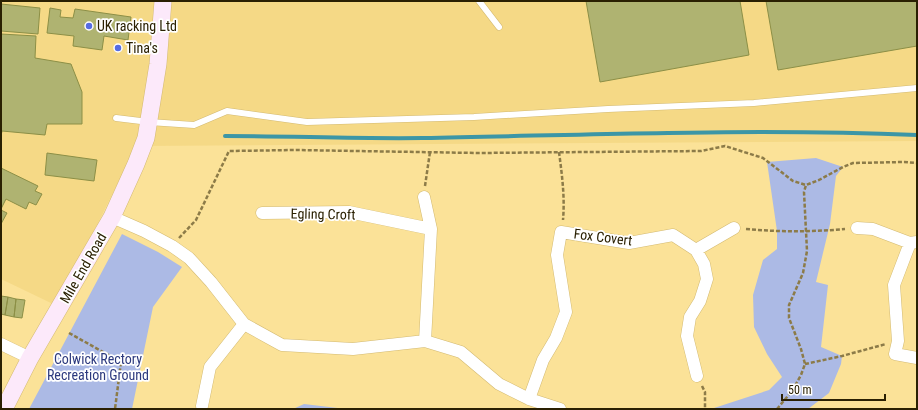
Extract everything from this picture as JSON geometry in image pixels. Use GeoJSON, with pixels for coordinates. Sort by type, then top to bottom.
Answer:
{"type":"FeatureCollection","features":[{"type":"Feature","properties":{"kind":"street","name":"Mile End Road"},"geometry":{"type":"LineString","coordinates":[[4,409],[30,358],[112,217],[136,164],[146,138],[158,64],[161,1]]}},
{"type":"Feature","properties":{"kind":"street"},"geometry":{"type":"LineString","coordinates":[[424,197],[431,229],[425,341]]}},
{"type":"Feature","properties":{"kind":"street","name":"Egling Croft"},"geometry":{"type":"LineString","coordinates":[[262,213],[349,212],[431,229]]}},
{"type":"Feature","properties":{"kind":"street"},"geometry":{"type":"LineString","coordinates":[[112,217],[144,231],[172,246],[198,266],[244,324],[282,345],[353,349],[425,341],[461,352],[499,384],[529,399],[560,409]]}},
{"type":"Feature","properties":{"kind":"street"},"geometry":{"type":"LineString","coordinates":[[697,376],[687,336],[690,317],[700,301],[706,280],[704,264],[696,250],[734,228]]}},
{"type":"Feature","properties":{"kind":"street"},"geometry":{"type":"LineString","coordinates":[[857,228],[873,229],[913,243],[894,285],[898,341],[895,354],[917,358]]}},
{"type":"Feature","properties":{"kind":"street","name":"Fox Covert"},"geometry":{"type":"LineString","coordinates":[[529,399],[543,360],[556,338],[566,312],[557,255],[561,232],[629,243],[672,235],[696,250]]}},
{"type":"Feature","properties":{"kind":"street"},"geometry":{"type":"LineString","coordinates":[[202,406],[210,366],[244,324]]}},
{"type":"Feature","properties":{"kind":"street"},"geometry":{"type":"LineString","coordinates":[[1,344],[30,358]]}},
{"type":"Feature","properties":{"kind":"lane"},"geometry":{"type":"LineString","coordinates":[[479,1],[499,28]]}},
{"type":"Feature","properties":{"kind":"lane"},"geometry":{"type":"LineString","coordinates":[[116,118],[194,125],[227,111],[307,122],[474,117],[608,109],[754,103],[917,88]]}},
{"type":"Feature","properties":{"kind":"path"},"geometry":{"type":"LineString","coordinates":[[172,246],[196,220],[229,151],[701,151],[725,146],[763,158],[793,181],[806,184],[819,180],[853,163],[917,163]]}},
{"type":"Feature","properties":{"kind":"path"},"geometry":{"type":"LineString","coordinates":[[424,197],[430,152]]}},
{"type":"Feature","properties":{"kind":"path"},"geometry":{"type":"LineString","coordinates":[[559,152],[564,196],[561,232]]}},
{"type":"Feature","properties":{"kind":"path"},"geometry":{"type":"LineString","coordinates":[[777,409],[792,391],[805,364],[789,318],[789,305],[803,273],[807,251],[804,192],[806,184]]}},
{"type":"Feature","properties":{"kind":"path"},"geometry":{"type":"LineString","coordinates":[[734,228],[777,231],[857,228]]}},
{"type":"Feature","properties":{"kind":"path"},"geometry":{"type":"LineString","coordinates":[[69,333],[121,362],[115,409]]}},
{"type":"Feature","properties":{"kind":"path"},"geometry":{"type":"LineString","coordinates":[[805,364],[898,341]]}},
{"type":"Feature","properties":{"kind":"path"},"geometry":{"type":"LineString","coordinates":[[697,376],[705,392],[705,409]]}},
{"type":"Feature","properties":{"kind":"shaded area"},"geometry":{"type":"Polygon","coordinates":[[[1,1],[917,1],[917,141],[136,146],[98,223],[53,304],[1,279],[1,1]]]}},
{"type":"Feature","properties":{"kind":"green space"},"geometry":{"type":"Polygon","coordinates":[[[816,158],[843,167],[836,176],[830,224],[816,282],[828,285],[821,347],[842,356],[841,364],[829,393],[808,409],[711,409],[769,390],[782,377],[767,354],[754,327],[753,295],[763,260],[777,249],[777,231],[767,162],[816,158]]]}},
{"type":"Feature","properties":{"kind":"green space","name":"Colwick Rectory Recreation Ground"},"geometry":{"type":"Polygon","coordinates":[[[122,234],[158,252],[182,267],[153,307],[132,409],[29,409],[122,234]]]}},
{"type":"Feature","properties":{"kind":"green space"},"geometry":{"type":"Polygon","coordinates":[[[304,404],[346,409],[293,409],[304,404]]]}},
{"type":"Feature","properties":{"kind":"building"},"geometry":{"type":"Polygon","coordinates":[[[586,1],[740,1],[749,55],[600,82],[586,1]]]}},
{"type":"Feature","properties":{"kind":"building"},"geometry":{"type":"Polygon","coordinates":[[[766,1],[917,1],[917,46],[778,70],[766,1]]]}},
{"type":"Feature","properties":{"kind":"building"},"geometry":{"type":"Polygon","coordinates":[[[1,4],[40,8],[38,34],[1,31],[1,4]]]}},
{"type":"Feature","properties":{"kind":"building","name":"UK racking Ltd"},"geometry":{"type":"Polygon","coordinates":[[[50,8],[61,10],[60,17],[73,18],[75,9],[131,17],[128,40],[104,36],[102,50],[73,46],[74,36],[47,33],[50,8]]]}},
{"type":"Feature","properties":{"kind":"building"},"geometry":{"type":"Polygon","coordinates":[[[1,34],[36,36],[35,58],[71,64],[82,92],[82,124],[47,124],[45,135],[2,131],[1,136],[1,34]]]}},
{"type":"Feature","properties":{"kind":"building"},"geometry":{"type":"Polygon","coordinates":[[[47,153],[97,160],[94,181],[45,175],[47,153]]]}},
{"type":"Feature","properties":{"kind":"building"},"geometry":{"type":"Polygon","coordinates":[[[1,168],[38,186],[35,191],[42,194],[36,205],[29,202],[26,209],[6,199],[1,209],[1,168]]]}},
{"type":"Feature","properties":{"kind":"building"},"geometry":{"type":"Polygon","coordinates":[[[1,210],[7,213],[1,224],[1,210]]]}},
{"type":"Feature","properties":{"kind":"building"},"geometry":{"type":"Polygon","coordinates":[[[1,296],[8,297],[5,315],[1,314],[1,296]]]}},
{"type":"Feature","properties":{"kind":"building"},"geometry":{"type":"Polygon","coordinates":[[[8,297],[16,299],[14,317],[5,315],[8,297]]]}},
{"type":"Feature","properties":{"kind":"building"},"geometry":{"type":"Polygon","coordinates":[[[16,299],[25,300],[22,318],[14,317],[16,299]]]}},
{"type":"Feature","properties":{"kind":"waterway"},"geometry":{"type":"LineString","coordinates":[[225,136],[398,138],[732,132],[917,135]]}},
{"type":"Feature","properties":{"kind":"place","name":"UK racking Ltd"},"geometry":{"type":"Point","coordinates":[89,26]}},
{"type":"Feature","properties":{"kind":"place","name":"Tina's"},"geometry":{"type":"Point","coordinates":[118,48]}}]}
